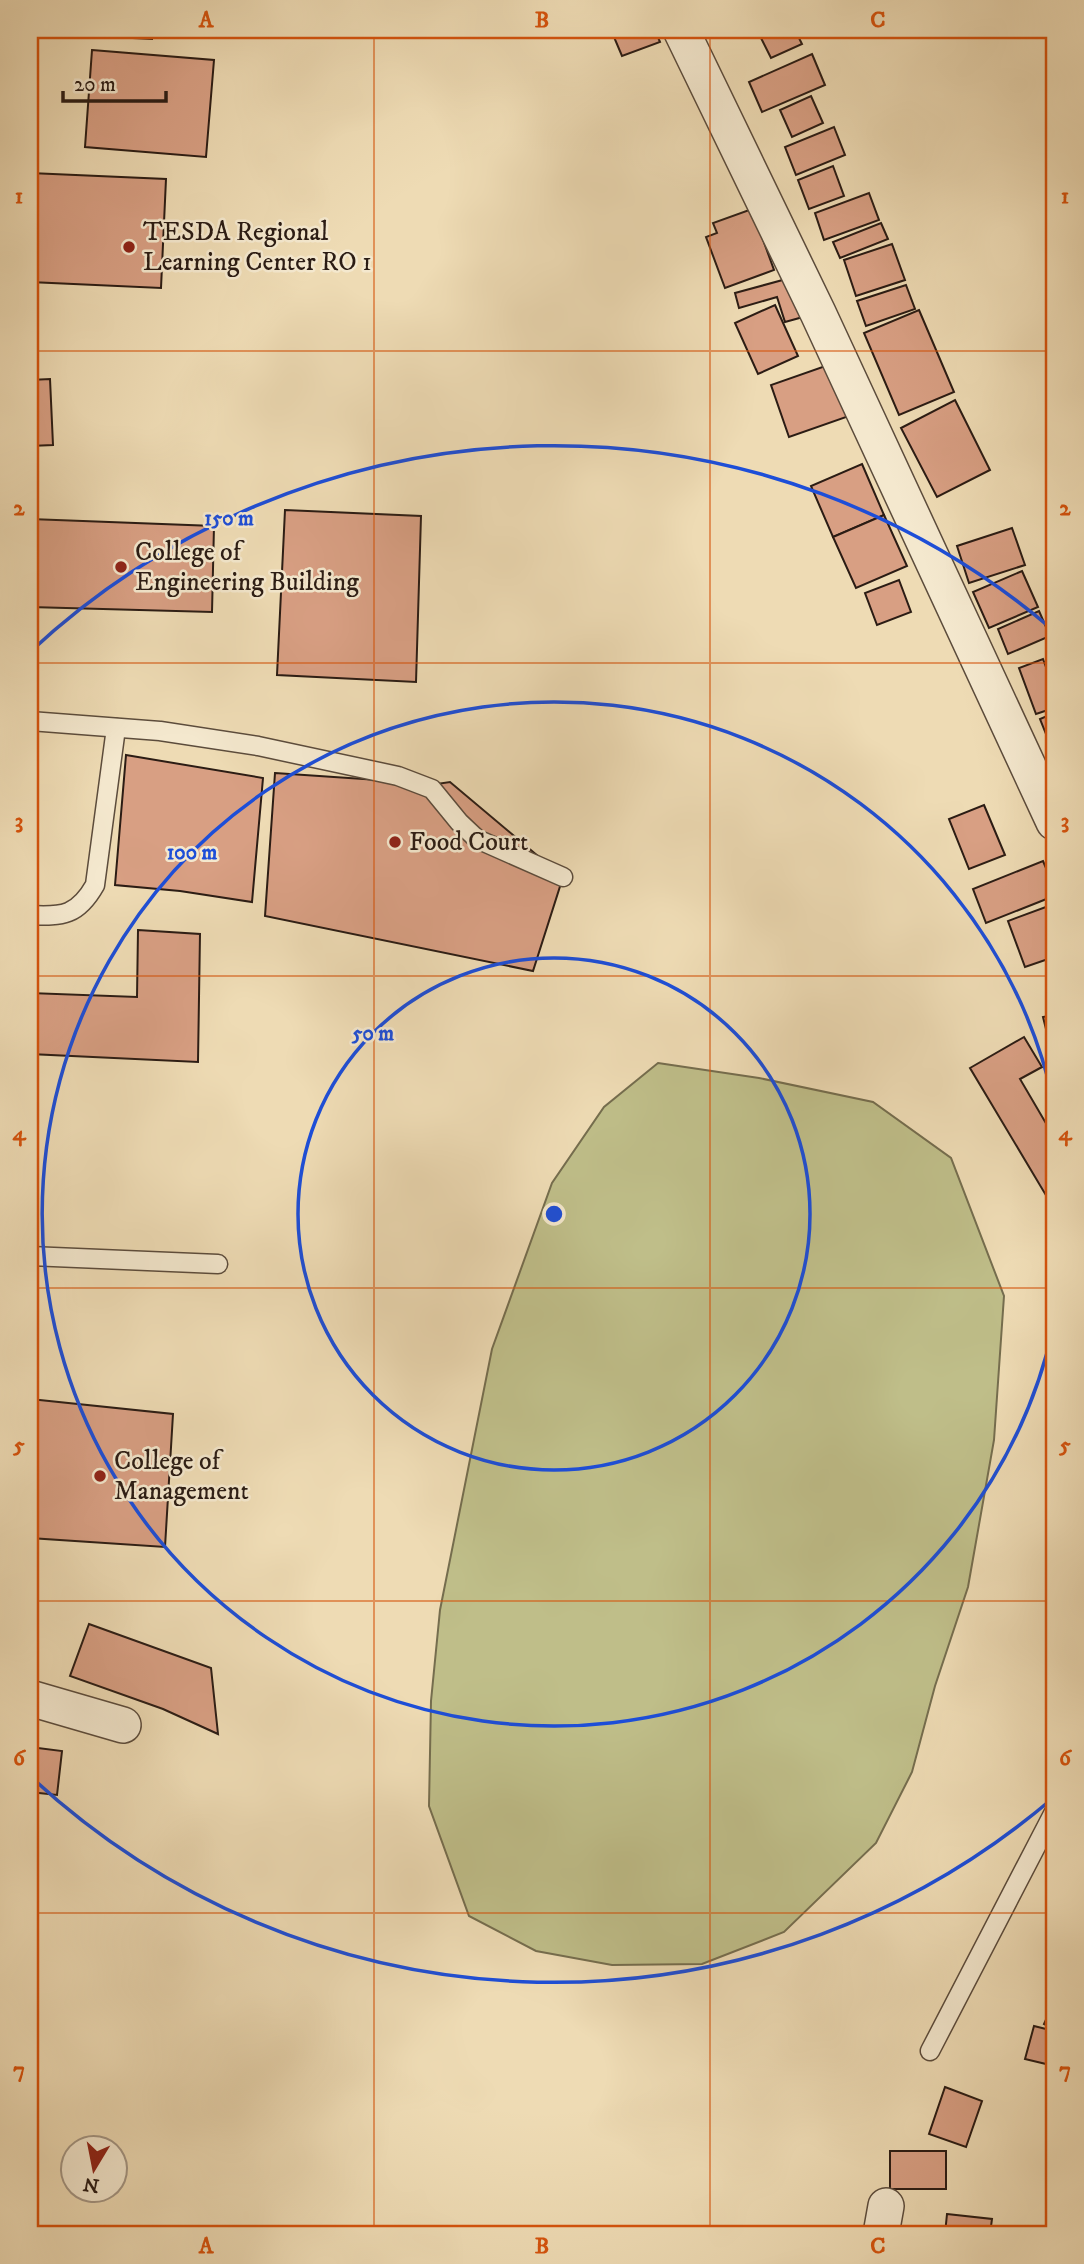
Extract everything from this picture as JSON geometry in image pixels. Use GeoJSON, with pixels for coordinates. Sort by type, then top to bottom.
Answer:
{"type":"FeatureCollection","features":[{"type":"Feature","properties":{"kind":"street"},"geometry":{"type":"LineString","coordinates":[[681,30],[818,313],[1054,822]]}},
{"type":"Feature","properties":{"kind":"street"},"geometry":{"type":"LineString","coordinates":[[30,1698],[123,1726]]}},
{"type":"Feature","properties":{"kind":"lane"},"geometry":{"type":"LineString","coordinates":[[30,721],[160,731],[258,746],[422,783],[432,789],[477,839],[563,877]]}},
{"type":"Feature","properties":{"kind":"lane"},"geometry":{"type":"LineString","coordinates":[[30,915],[53,916],[75,910],[85,902],[95,885],[116,728]]}},
{"type":"Feature","properties":{"kind":"lane"},"geometry":{"type":"LineString","coordinates":[[30,1256],[218,1264]]}},
{"type":"Feature","properties":{"kind":"lane"},"geometry":{"type":"LineString","coordinates":[[930,2051],[1054,1812]]}},
{"type":"Feature","properties":{"kind":"shaded area"},"geometry":{"type":"Polygon","coordinates":[[[658,1063],[759,1078],[873,1102],[951,1158],[1004,1296],[994,1440],[968,1587],[935,1686],[912,1772],[876,1843],[784,1932],[702,1964],[612,1965],[536,1951],[469,1916],[429,1806],[431,1701],[440,1610],[492,1349],[552,1183],[604,1107],[658,1063]]]}},
{"type":"Feature","properties":{"kind":"building"},"geometry":{"type":"Polygon","coordinates":[[[30,30],[152,30],[152,39],[30,33],[30,30]]]}},
{"type":"Feature","properties":{"kind":"building"},"geometry":{"type":"Polygon","coordinates":[[[611,30],[655,30],[660,42],[622,56],[611,30]]]}},
{"type":"Feature","properties":{"kind":"building"},"geometry":{"type":"Polygon","coordinates":[[[757,30],[795,30],[802,44],[771,58],[757,30]]]}},
{"type":"Feature","properties":{"kind":"building"},"geometry":{"type":"Polygon","coordinates":[[[92,50],[214,60],[206,157],[85,147],[92,50]]]}},
{"type":"Feature","properties":{"kind":"building"},"geometry":{"type":"Polygon","coordinates":[[[812,54],[825,85],[762,112],[749,82],[812,54]]]}},
{"type":"Feature","properties":{"kind":"building"},"geometry":{"type":"Polygon","coordinates":[[[811,96],[823,123],[792,137],[780,110],[811,96]]]}},
{"type":"Feature","properties":{"kind":"building"},"geometry":{"type":"Polygon","coordinates":[[[834,127],[845,155],[796,175],[785,147],[834,127]]]}},
{"type":"Feature","properties":{"kind":"building"},"geometry":{"type":"Polygon","coordinates":[[[833,166],[844,196],[809,209],[798,180],[833,166]]]}},
{"type":"Feature","properties":{"kind":"building"},"geometry":{"type":"Polygon","coordinates":[[[30,173],[166,179],[161,288],[30,282],[30,173]]]}},
{"type":"Feature","properties":{"kind":"building"},"geometry":{"type":"Polygon","coordinates":[[[869,193],[879,220],[824,240],[815,213],[869,193]]]}},
{"type":"Feature","properties":{"kind":"building"},"geometry":{"type":"Polygon","coordinates":[[[752,209],[774,270],[725,288],[706,237],[717,233],[713,223],[752,209]]]}},
{"type":"Feature","properties":{"kind":"building"},"geometry":{"type":"Polygon","coordinates":[[[881,223],[888,239],[840,258],[833,242],[881,223]]]}},
{"type":"Feature","properties":{"kind":"building"},"geometry":{"type":"Polygon","coordinates":[[[892,244],[905,280],[856,296],[844,260],[892,244]]]}},
{"type":"Feature","properties":{"kind":"building"},"geometry":{"type":"Polygon","coordinates":[[[790,278],[803,317],[785,322],[777,297],[739,308],[735,293],[790,278]]]}},
{"type":"Feature","properties":{"kind":"building"},"geometry":{"type":"Polygon","coordinates":[[[906,285],[915,309],[866,326],[857,301],[906,285]]]}},
{"type":"Feature","properties":{"kind":"building"},"geometry":{"type":"Polygon","coordinates":[[[775,305],[798,356],[758,374],[735,323],[775,305]]]}},
{"type":"Feature","properties":{"kind":"building"},"geometry":{"type":"Polygon","coordinates":[[[919,310],[954,392],[899,415],[864,333],[919,310]]]}},
{"type":"Feature","properties":{"kind":"building"},"geometry":{"type":"Polygon","coordinates":[[[834,363],[852,415],[789,437],[771,385],[834,363]]]}},
{"type":"Feature","properties":{"kind":"building"},"geometry":{"type":"Polygon","coordinates":[[[50,379],[53,445],[30,446],[30,380],[50,379]]]}},
{"type":"Feature","properties":{"kind":"building"},"geometry":{"type":"Polygon","coordinates":[[[955,400],[990,470],[937,497],[901,428],[955,400]]]}},
{"type":"Feature","properties":{"kind":"building"},"geometry":{"type":"Polygon","coordinates":[[[862,464],[884,515],[833,537],[811,486],[862,464]]]}},
{"type":"Feature","properties":{"kind":"building"},"geometry":{"type":"Polygon","coordinates":[[[285,510],[421,516],[416,682],[277,675],[285,510]]]}},
{"type":"Feature","properties":{"kind":"building"},"geometry":{"type":"Polygon","coordinates":[[[884,515],[907,566],[856,588],[833,537],[884,515]]]}},
{"type":"Feature","properties":{"kind":"building","name":"College of Engineering Building"},"geometry":{"type":"Polygon","coordinates":[[[30,519],[214,526],[212,612],[30,607],[30,519]]]}},
{"type":"Feature","properties":{"kind":"building"},"geometry":{"type":"Polygon","coordinates":[[[1012,528],[1025,565],[969,583],[957,546],[1012,528]]]}},
{"type":"Feature","properties":{"kind":"building"},"geometry":{"type":"Polygon","coordinates":[[[1022,571],[1038,607],[989,628],[973,592],[1022,571]]]}},
{"type":"Feature","properties":{"kind":"building"},"geometry":{"type":"Polygon","coordinates":[[[899,580],[911,612],[877,625],[865,593],[899,580]]]}},
{"type":"Feature","properties":{"kind":"building"},"geometry":{"type":"Polygon","coordinates":[[[1039,611],[1050,636],[1008,654],[998,629],[1039,611]]]}},
{"type":"Feature","properties":{"kind":"building"},"geometry":{"type":"Polygon","coordinates":[[[1043,659],[1054,689],[1054,708],[1036,714],[1019,668],[1043,659]]]}},
{"type":"Feature","properties":{"kind":"building"},"geometry":{"type":"Polygon","coordinates":[[[1054,713],[1054,754],[1040,719],[1054,713]]]}},
{"type":"Feature","properties":{"kind":"building"},"geometry":{"type":"Polygon","coordinates":[[[126,755],[263,778],[252,902],[115,885],[126,755]]]}},
{"type":"Feature","properties":{"kind":"building","name":"Food Court"},"geometry":{"type":"Polygon","coordinates":[[[275,773],[437,784],[450,782],[563,877],[533,971],[265,916],[275,773]]]}},
{"type":"Feature","properties":{"kind":"building"},"geometry":{"type":"Polygon","coordinates":[[[984,805],[1005,855],[969,869],[949,819],[984,805]]]}},
{"type":"Feature","properties":{"kind":"building"},"geometry":{"type":"Polygon","coordinates":[[[1043,861],[1054,887],[1054,896],[986,923],[973,889],[1043,861]]]}},
{"type":"Feature","properties":{"kind":"building"},"geometry":{"type":"Polygon","coordinates":[[[1054,904],[1054,957],[1025,967],[1008,921],[1054,904]]]}},
{"type":"Feature","properties":{"kind":"building"},"geometry":{"type":"Polygon","coordinates":[[[138,930],[200,934],[198,1062],[30,1054],[30,993],[137,997],[138,930]]]}},
{"type":"Feature","properties":{"kind":"building"},"geometry":{"type":"Polygon","coordinates":[[[1054,1015],[1054,1053],[1052,1053],[1043,1017],[1054,1015]]]}},
{"type":"Feature","properties":{"kind":"building"},"geometry":{"type":"Polygon","coordinates":[[[1024,1037],[1042,1067],[1020,1079],[1054,1137],[1054,1193],[1047,1197],[970,1068],[1024,1037]]]}},
{"type":"Feature","properties":{"kind":"building","name":"College of Management"},"geometry":{"type":"Polygon","coordinates":[[[30,1399],[173,1414],[165,1547],[30,1538],[30,1399]]]}},
{"type":"Feature","properties":{"kind":"building"},"geometry":{"type":"Polygon","coordinates":[[[89,1624],[211,1668],[218,1734],[163,1709],[70,1676],[89,1624]]]}},
{"type":"Feature","properties":{"kind":"building"},"geometry":{"type":"Polygon","coordinates":[[[30,1747],[62,1751],[57,1795],[30,1792],[30,1747]]]}},
{"type":"Feature","properties":{"kind":"building"},"geometry":{"type":"Polygon","coordinates":[[[1054,2002],[1054,2029],[1044,2024],[1054,2002]]]}},
{"type":"Feature","properties":{"kind":"building"},"geometry":{"type":"Polygon","coordinates":[[[1034,2026],[1054,2031],[1046,2064],[1025,2059],[1034,2026]]]}},
{"type":"Feature","properties":{"kind":"building"},"geometry":{"type":"Polygon","coordinates":[[[945,2087],[982,2101],[966,2147],[929,2134],[945,2087]]]}},
{"type":"Feature","properties":{"kind":"building"},"geometry":{"type":"Polygon","coordinates":[[[890,2151],[946,2151],[946,2189],[890,2189],[890,2151]]]}},
{"type":"Feature","properties":{"kind":"building"},"geometry":{"type":"Polygon","coordinates":[[[947,2214],[992,2219],[990,2234],[945,2234],[947,2214]]]}},
{"type":"Feature","properties":{"kind":"building"},"geometry":{"type":"Polygon","coordinates":[[[1029,2228],[1054,2232],[1054,2234],[1028,2234],[1029,2228]]]}},
{"type":"Feature","properties":{"kind":"place","name":"TESDA Regional Learning Center RO 1"},"geometry":{"type":"Point","coordinates":[129,247]}},
{"type":"Feature","properties":{"kind":"place","name":"College of Engineering Building"},"geometry":{"type":"Point","coordinates":[121,567]}},
{"type":"Feature","properties":{"kind":"place","name":"Food Court"},"geometry":{"type":"Point","coordinates":[395,842]}},
{"type":"Feature","properties":{"kind":"place","name":"College of Management"},"geometry":{"type":"Point","coordinates":[100,1476]}}]}
